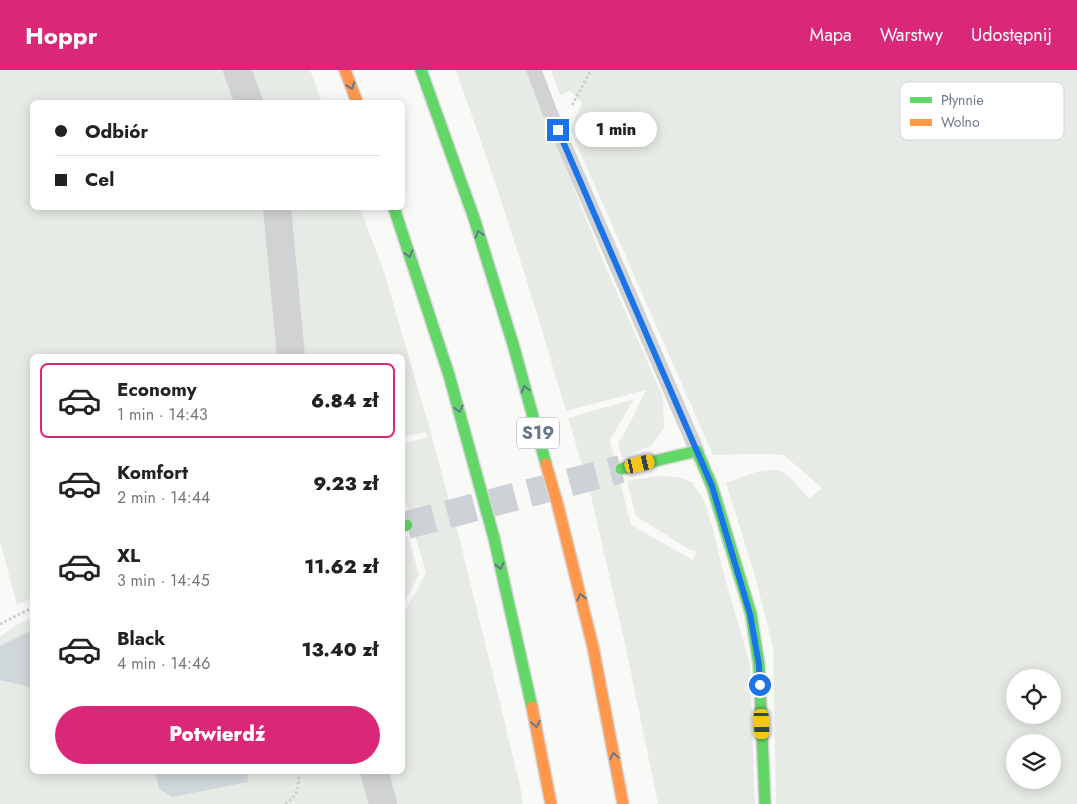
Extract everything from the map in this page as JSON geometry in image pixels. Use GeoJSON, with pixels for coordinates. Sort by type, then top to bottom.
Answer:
{"type":"FeatureCollection","features":[{"type":"Feature","properties":{"kind":"main road"},"geometry":{"type":"LineString","coordinates":[[345,70],[356,100]]}},
{"type":"Feature","properties":{"kind":"main road","name":"S19"},"geometry":{"type":"LineString","coordinates":[[421,70],[474,218],[513,344],[558,506],[593,647],[624,804]]}},
{"type":"Feature","properties":{"kind":"main road"},"geometry":{"type":"LineString","coordinates":[[395,210],[450,375],[494,538],[535,721],[551,804]]}},
{"type":"Feature","properties":{"kind":"main road"},"geometry":{"type":"LineString","coordinates":[[621,469],[697,451],[712,486],[750,614],[759,665],[765,804]]}},
{"type":"Feature","properties":{"kind":"street"},"geometry":{"type":"LineString","coordinates":[[237,70],[248,100]]}},
{"type":"Feature","properties":{"kind":"street"},"geometry":{"type":"LineString","coordinates":[[277,210],[291,354]]}},
{"type":"Feature","properties":{"kind":"street"},"geometry":{"type":"LineString","coordinates":[[375,774],[383,804]]}},
{"type":"Feature","properties":{"kind":"lane"},"geometry":{"type":"LineString","coordinates":[[534,70],[558,130],[697,451]]}},
{"type":"Feature","properties":{"kind":"path"},"geometry":{"type":"LineString","coordinates":[[558,130],[591,70]]}},
{"type":"Feature","properties":{"kind":"path"},"geometry":{"type":"LineString","coordinates":[[0,624],[30,609]]}},
{"type":"Feature","properties":{"kind":"path"},"geometry":{"type":"LineString","coordinates":[[286,804],[298,792],[299,774]]}},
{"type":"Feature","properties":{"kind":"shaded area"},"geometry":{"type":"Polygon","coordinates":[[[0,70],[225,70],[235,100],[30,100],[30,210],[267,210],[280,354],[30,354],[30,599],[17,605],[0,541],[0,70]]]}},
{"type":"Feature","properties":{"kind":"shaded area"},"geometry":{"type":"Polygon","coordinates":[[[249,70],[310,70],[321,100],[260,100],[249,70]]]}},
{"type":"Feature","properties":{"kind":"shaded area"},"geometry":{"type":"Polygon","coordinates":[[[456,70],[526,70],[604,263],[663,397],[664,428],[651,446],[622,457],[618,444],[646,390],[566,411],[498,191],[456,70]]]}},
{"type":"Feature","properties":{"kind":"shaded area"},"geometry":{"type":"Polygon","coordinates":[[[551,70],[1077,70],[1077,804],[776,804],[773,647],[755,576],[726,483],[761,471],[776,470],[789,477],[809,499],[822,488],[784,455],[713,455],[570,129],[582,103],[570,91],[560,95],[551,70]]]}},
{"type":"Feature","properties":{"kind":"shaded area"},"geometry":{"type":"Polygon","coordinates":[[[289,210],[361,210],[385,275],[430,430],[459,537],[520,785],[523,804],[395,804],[387,774],[405,774],[405,611],[426,573],[405,500],[405,443],[428,437],[425,432],[405,437],[405,354],[303,354],[289,210]]]}},
{"type":"Feature","properties":{"kind":"shaded area"},"geometry":{"type":"Polygon","coordinates":[[[634,399],[610,440],[631,525],[693,560],[697,551],[690,550],[636,516],[627,481],[657,476],[677,477],[692,482],[704,500],[750,664],[755,804],[658,804],[625,644],[589,487],[568,418],[634,399]]]}},
{"type":"Feature","properties":{"kind":"shaded area"},"geometry":{"type":"Polygon","coordinates":[[[408,536],[419,575],[405,601],[405,537],[408,536]]]}},
{"type":"Feature","properties":{"kind":"shaded area"},"geometry":{"type":"Polygon","coordinates":[[[30,619],[30,774],[362,774],[370,804],[0,804],[0,637],[16,625],[30,619]]]}},
{"type":"Feature","properties":{"kind":"shaded area"},"geometry":{"type":"Polygon","coordinates":[[[30,631],[30,687],[0,680],[0,646],[30,631]]]}},
{"type":"Feature","properties":{"kind":"shaded area"},"geometry":{"type":"Polygon","coordinates":[[[156,774],[247,774],[248,782],[172,797],[159,789],[156,774]]]}},
{"type":"Feature","properties":{"kind":"tunnel"},"geometry":{"type":"LineString","coordinates":[[407,525],[621,469]]}},
{"type":"Feature","properties":{"kind":"traffic: fast"},"geometry":{"type":"LineString","coordinates":[[421,70],[474,218],[513,344],[546,464]]}},
{"type":"Feature","properties":{"kind":"traffic: fast"},"geometry":{"type":"LineString","coordinates":[[395,210],[449,375],[494,538],[532,707]]}},
{"type":"Feature","properties":{"kind":"traffic: fast"},"geometry":{"type":"LineString","coordinates":[[621,469],[697,451],[712,486],[751,614],[759,665],[765,804]]}},
{"type":"Feature","properties":{"kind":"traffic: slow"},"geometry":{"type":"LineString","coordinates":[[345,70],[356,100]]}},
{"type":"Feature","properties":{"kind":"traffic: slow"},"geometry":{"type":"LineString","coordinates":[[546,464],[593,647],[623,804]]}},
{"type":"Feature","properties":{"kind":"traffic: slow"},"geometry":{"type":"LineString","coordinates":[[532,707],[551,804]]}},
{"type":"Feature","properties":{"kind":"route"},"geometry":{"type":"LineString","coordinates":[[558,130],[712,486],[750,614],[759,665],[760,685]]}}]}
